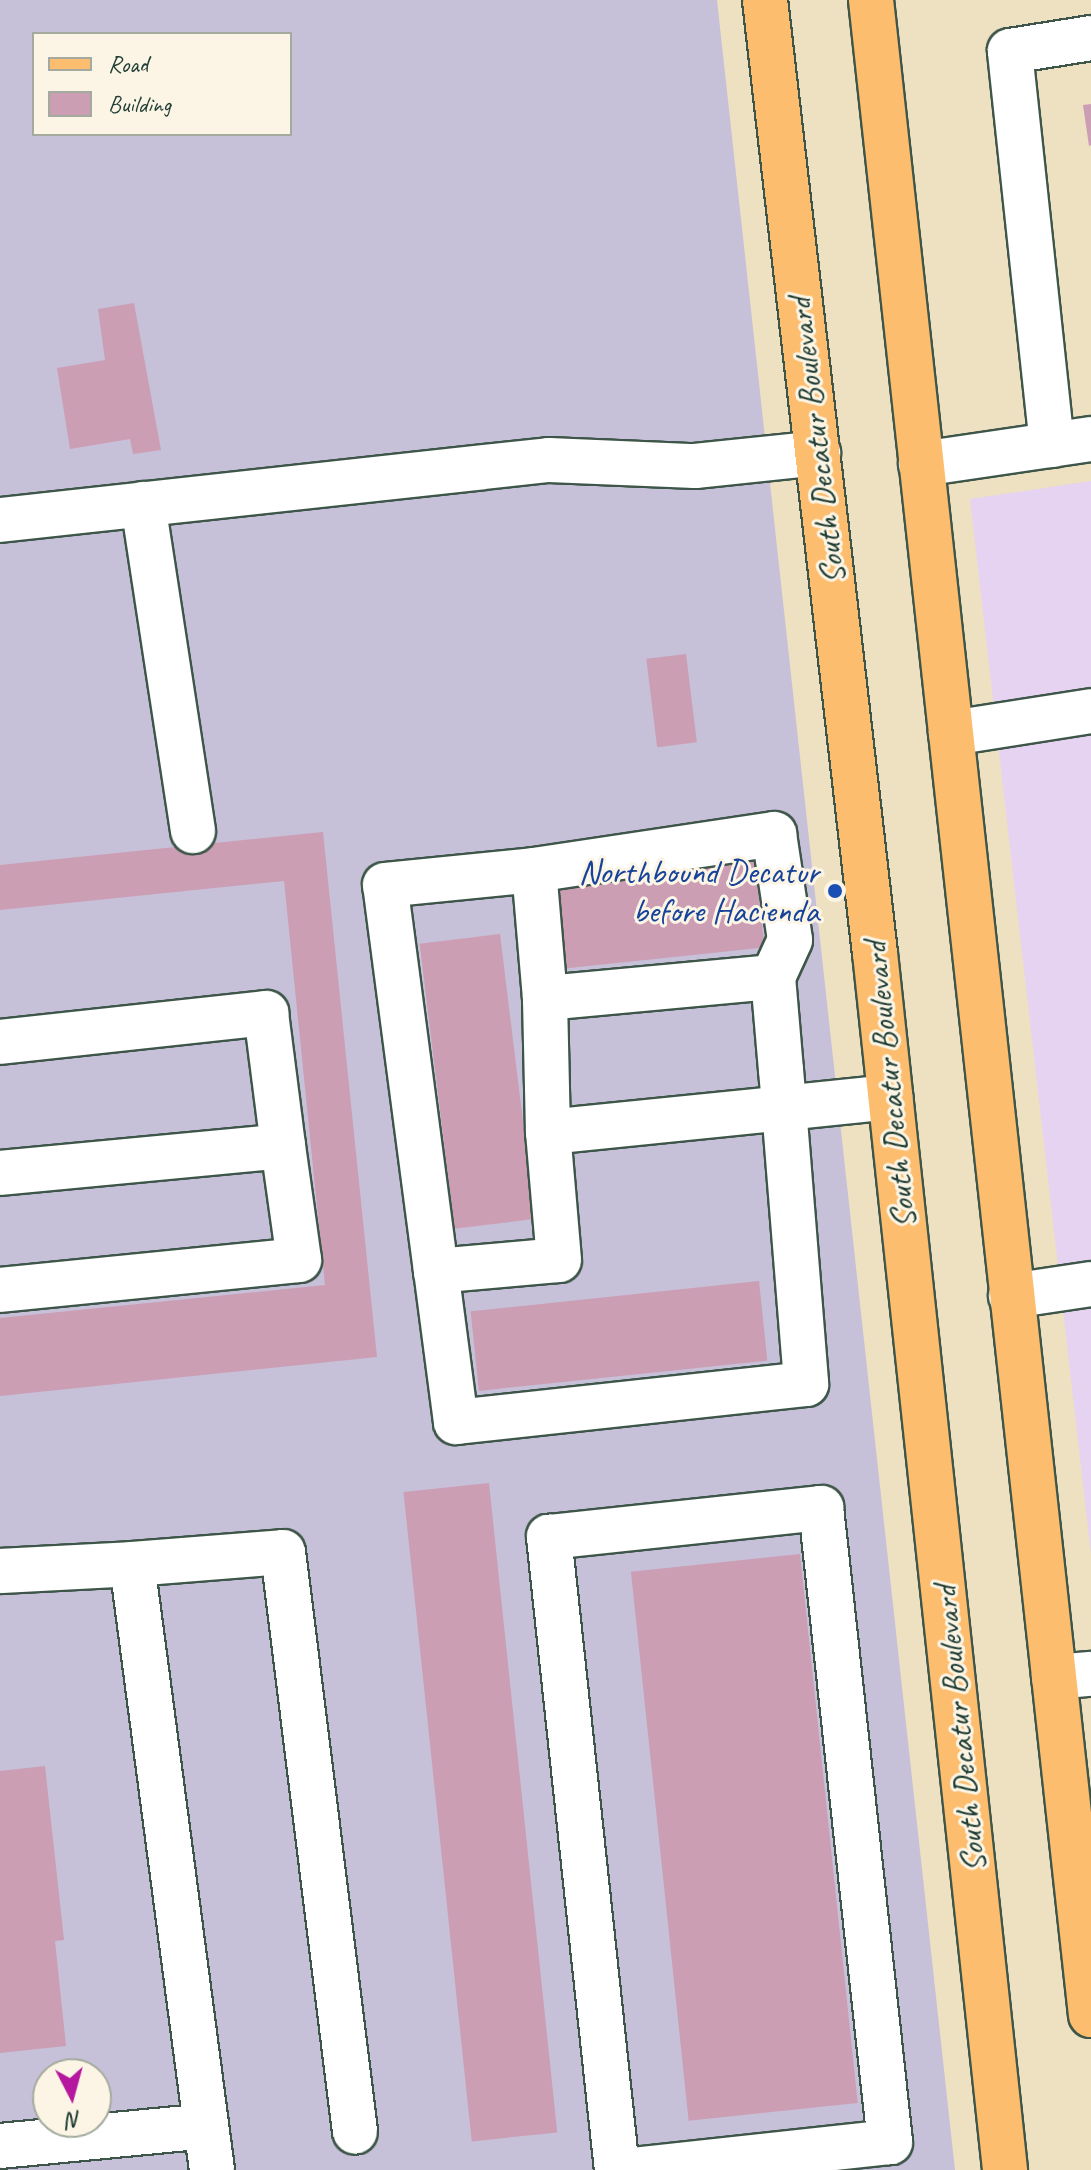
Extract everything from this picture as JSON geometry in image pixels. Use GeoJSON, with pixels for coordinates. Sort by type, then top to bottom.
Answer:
{"type":"FeatureCollection","features":[{"type":"Feature","properties":{"kind":"main road","name":"South Decatur Boulevard"},"geometry":{"type":"LineString","coordinates":[[765,0],[890,1097],[1005,2170]]}},
{"type":"Feature","properties":{"kind":"main road"},"geometry":{"type":"LineString","coordinates":[[871,0],[1011,1296],[1072,1676],[1091,2015]]}},
{"type":"Feature","properties":{"kind":"lane"},"geometry":{"type":"LineString","coordinates":[[921,464],[1072,442],[1010,51],[1091,38]]}},
{"type":"Feature","properties":{"kind":"lane"},"geometry":{"type":"LineString","coordinates":[[0,520],[549,460],[695,466],[818,453]]}},
{"type":"Feature","properties":{"kind":"lane"},"geometry":{"type":"LineString","coordinates":[[143,504],[193,831]]}},
{"type":"Feature","properties":{"kind":"lane"},"geometry":{"type":"LineString","coordinates":[[951,733],[1091,711]]}},
{"type":"Feature","properties":{"kind":"lane"},"geometry":{"type":"LineString","coordinates":[[774,834],[790,940],[773,977],[806,1384],[456,1422],[385,885],[534,870],[774,834]]}},
{"type":"Feature","properties":{"kind":"lane"},"geometry":{"type":"LineString","coordinates":[[436,1271],[559,1260],[548,1132],[545,998],[534,870]]}},
{"type":"Feature","properties":{"kind":"lane"},"geometry":{"type":"LineString","coordinates":[[545,998],[773,977]]}},
{"type":"Feature","properties":{"kind":"lane"},"geometry":{"type":"LineString","coordinates":[[0,1042],[266,1013],[299,1260],[0,1290]]}},
{"type":"Feature","properties":{"kind":"lane"},"geometry":{"type":"LineString","coordinates":[[548,1132],[890,1097]]}},
{"type":"Feature","properties":{"kind":"lane"},"geometry":{"type":"LineString","coordinates":[[0,1173],[283,1146]]}},
{"type":"Feature","properties":{"kind":"lane"},"geometry":{"type":"LineString","coordinates":[[1011,1296],[1091,1284]]}},
{"type":"Feature","properties":{"kind":"lane"},"geometry":{"type":"LineString","coordinates":[[617,2170],[549,1537],[821,1508],[890,2142],[864,2158],[633,2170]]}},
{"type":"Feature","properties":{"kind":"lane"},"geometry":{"type":"LineString","coordinates":[[0,1571],[283,1552],[355,2132]]}},
{"type":"Feature","properties":{"kind":"lane"},"geometry":{"type":"LineString","coordinates":[[132,1564],[212,2170]]}},
{"type":"Feature","properties":{"kind":"lane"},"geometry":{"type":"LineString","coordinates":[[0,2146],[206,2126]]}},
{"type":"Feature","properties":{"kind":"shaded area"},"geometry":{"type":"Polygon","coordinates":[[[0,0],[717,0],[955,2170],[0,2170],[0,0]]]}},
{"type":"Feature","properties":{"kind":"shaded area"},"geometry":{"type":"Polygon","coordinates":[[[1091,481],[1091,1554],[970,499],[1091,481]]]}},
{"type":"Feature","properties":{"kind":"building"},"geometry":{"type":"Polygon","coordinates":[[[1091,104],[1091,145],[1089,146],[1083,105],[1091,104]]]}},
{"type":"Feature","properties":{"kind":"building"},"geometry":{"type":"Polygon","coordinates":[[[134,303],[161,450],[133,454],[130,439],[70,449],[57,368],[105,360],[98,309],[134,303]]]}},
{"type":"Feature","properties":{"kind":"building"},"geometry":{"type":"Polygon","coordinates":[[[686,654],[697,742],[657,747],[646,659],[686,654]]]}},
{"type":"Feature","properties":{"kind":"building"},"geometry":{"type":"Polygon","coordinates":[[[323,832],[377,1357],[0,1396],[0,1318],[325,1285],[284,881],[0,910],[0,865],[323,832]]]}},
{"type":"Feature","properties":{"kind":"building"},"geometry":{"type":"Polygon","coordinates":[[[755,858],[764,948],[558,969],[548,880],[755,858]]]}},
{"type":"Feature","properties":{"kind":"building"},"geometry":{"type":"Polygon","coordinates":[[[500,934],[535,1219],[455,1229],[420,944],[500,934]]]}},
{"type":"Feature","properties":{"kind":"building"},"geometry":{"type":"Polygon","coordinates":[[[759,1281],[767,1361],[479,1391],[471,1311],[759,1281]]]}},
{"type":"Feature","properties":{"kind":"building"},"geometry":{"type":"Polygon","coordinates":[[[489,1483],[557,2132],[472,2141],[403,1492],[489,1483]]]}},
{"type":"Feature","properties":{"kind":"building"},"geometry":{"type":"Polygon","coordinates":[[[800,1554],[858,2103],[689,2121],[631,1572],[800,1554]]]}},
{"type":"Feature","properties":{"kind":"building"},"geometry":{"type":"Polygon","coordinates":[[[45,1766],[64,1940],[55,1941],[66,2046],[0,2053],[0,1771],[45,1766]]]}},
{"type":"Feature","properties":{"kind":"place","name":"Northbound Decatur before Hacienda"},"geometry":{"type":"Point","coordinates":[835,891]}}]}
